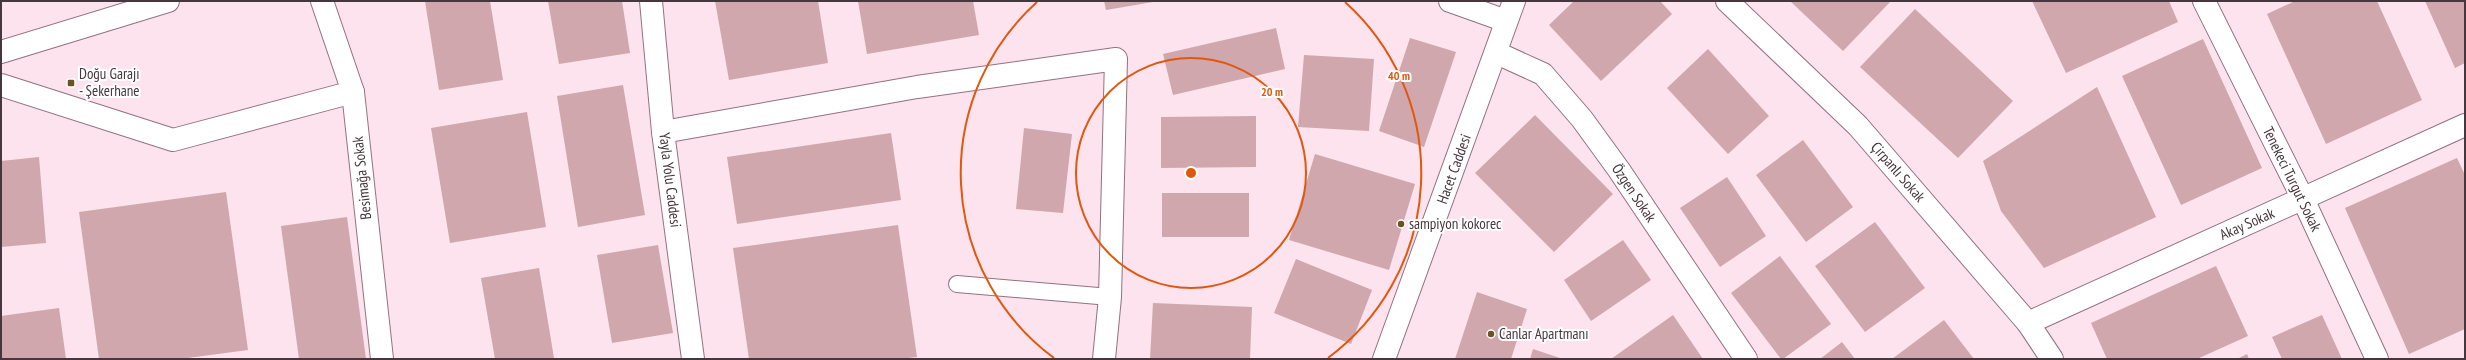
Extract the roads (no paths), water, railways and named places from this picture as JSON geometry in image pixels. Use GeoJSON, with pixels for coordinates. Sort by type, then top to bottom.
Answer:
{"type":"FeatureCollection","features":[{"type":"Feature","properties":{"kind":"street"},"geometry":{"type":"LineString","coordinates":[[1,52],[168,1]]}},
{"type":"Feature","properties":{"kind":"street","name":"Besimağa Sokak"},"geometry":{"type":"LineString","coordinates":[[322,1],[353,92],[382,359]]}},
{"type":"Feature","properties":{"kind":"street","name":"Yayla Yolu Caddesi"},"geometry":{"type":"LineString","coordinates":[[651,1],[663,132],[693,359]]}},
{"type":"Feature","properties":{"kind":"street"},"geometry":{"type":"LineString","coordinates":[[1450,1],[1506,21]]}},
{"type":"Feature","properties":{"kind":"street","name":"Hacet Caddesi"},"geometry":{"type":"LineString","coordinates":[[1384,359],[1497,53],[1506,21],[1514,1]]}},
{"type":"Feature","properties":{"kind":"street","name":"Çirpanlı Sokak"},"geometry":{"type":"LineString","coordinates":[[1726,1],[1858,126],[2028,323],[2052,359]]}},
{"type":"Feature","properties":{"kind":"street","name":"Tenekeci Turgut Sokak"},"geometry":{"type":"LineString","coordinates":[[2204,1],[2303,198],[2377,359]]}},
{"type":"Feature","properties":{"kind":"street","name":"Özgen Sokak"},"geometry":{"type":"LineString","coordinates":[[1497,53],[1542,74],[1582,119],[1619,170],[1746,359]]}},
{"type":"Feature","properties":{"kind":"street"},"geometry":{"type":"LineString","coordinates":[[663,132],[917,87],[1116,59],[1110,297],[1104,359]]}},
{"type":"Feature","properties":{"kind":"street"},"geometry":{"type":"LineString","coordinates":[[1,85],[173,140],[353,92]]}},
{"type":"Feature","properties":{"kind":"street","name":"Akay Sokak"},"geometry":{"type":"LineString","coordinates":[[2028,323],[2465,125]]}},
{"type":"Feature","properties":{"kind":"lane"},"geometry":{"type":"LineString","coordinates":[[957,284],[1110,297]]}},
{"type":"Feature","properties":{"kind":"place","name":"Doğu Garajı - Şekerhane"},"geometry":{"type":"Point","coordinates":[71,83]}},
{"type":"Feature","properties":{"kind":"place","name":"sampiyon kokorec"},"geometry":{"type":"Point","coordinates":[1401,224]}},
{"type":"Feature","properties":{"kind":"place","name":"Canlar Apartmanı"},"geometry":{"type":"Point","coordinates":[1491,334]}}]}
